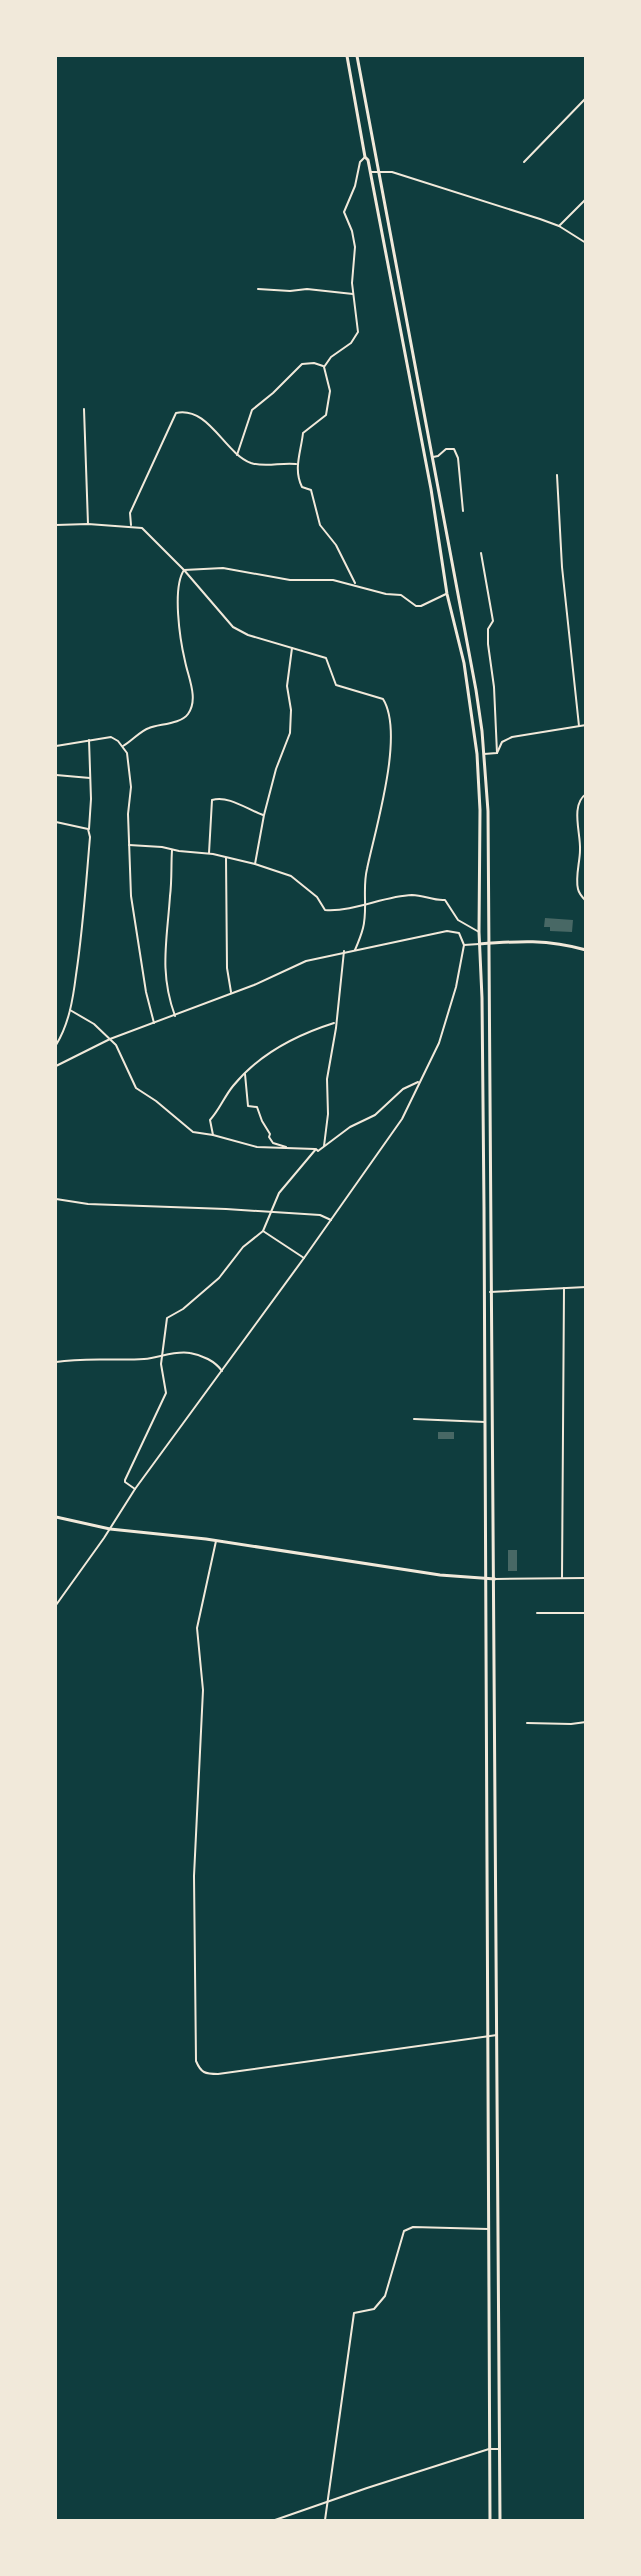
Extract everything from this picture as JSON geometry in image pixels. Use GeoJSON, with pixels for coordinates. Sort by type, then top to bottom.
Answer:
{"type":"FeatureCollection","features":[{"type":"Feature","properties":{"kind":"main road"},"geometry":{"type":"LineString","coordinates":[[347,56],[431,489],[447,594],[464,663],[477,754],[481,841],[479,944],[483,1010],[490,2520]]}},
{"type":"Feature","properties":{"kind":"main road"},"geometry":{"type":"LineString","coordinates":[[357,56],[478,699],[488,811],[500,2520]]}},
{"type":"Feature","properties":{"kind":"main road"},"geometry":{"type":"LineString","coordinates":[[479,944],[520,940],[545,941],[585,950]]}},
{"type":"Feature","properties":{"kind":"main road"},"geometry":{"type":"LineString","coordinates":[[56,1517],[110,1529],[216,1540],[440,1575],[495,1579]]}},
{"type":"Feature","properties":{"kind":"main road"},"geometry":{"type":"LineString","coordinates":[[489,2120],[497,2120]]}},
{"type":"Feature","properties":{"kind":"street"},"geometry":{"type":"LineString","coordinates":[[524,162],[585,98]]}},
{"type":"Feature","properties":{"kind":"street"},"geometry":{"type":"LineString","coordinates":[[356,584],[336,545],[320,525],[311,490],[302,487],[296,464],[303,433],[326,415],[330,391],[324,367],[331,357],[351,343],[358,332],[353,294],[355,247],[352,231],[344,212],[355,186],[360,162],[365,157]]}},
{"type":"Feature","properties":{"kind":"street"},"geometry":{"type":"LineString","coordinates":[[370,172],[392,172],[559,226],[585,243]]}},
{"type":"Feature","properties":{"kind":"street"},"geometry":{"type":"LineString","coordinates":[[559,226],[585,199]]}},
{"type":"Feature","properties":{"kind":"street"},"geometry":{"type":"LineString","coordinates":[[258,289],[290,291],[306,289],[353,294]]}},
{"type":"Feature","properties":{"kind":"street"},"geometry":{"type":"LineString","coordinates":[[237,455],[249,415],[258,404],[273,393],[300,365],[314,363],[324,367]]}},
{"type":"Feature","properties":{"kind":"street"},"geometry":{"type":"LineString","coordinates":[[84,409],[88,524]]}},
{"type":"Feature","properties":{"kind":"street"},"geometry":{"type":"LineString","coordinates":[[131,525],[130,513],[176,413],[184,413],[203,422],[237,455],[252,463],[273,466],[281,463],[296,464]]}},
{"type":"Feature","properties":{"kind":"street"},"geometry":{"type":"LineString","coordinates":[[432,457],[438,456],[446,449],[454,449],[458,458],[463,511]]}},
{"type":"Feature","properties":{"kind":"street"},"geometry":{"type":"LineString","coordinates":[[557,475],[562,567],[579,726]]}},
{"type":"Feature","properties":{"kind":"street"},"geometry":{"type":"LineString","coordinates":[[56,525],[131,525],[142,528],[184,570],[233,627],[248,635],[326,658],[336,685],[360,694],[379,697],[390,714],[391,746],[381,817],[366,870],[363,928],[355,950]]}},
{"type":"Feature","properties":{"kind":"street"},"geometry":{"type":"LineString","coordinates":[[481,553],[493,621],[488,629],[488,644],[494,687],[497,753]]}},
{"type":"Feature","properties":{"kind":"street"},"geometry":{"type":"LineString","coordinates":[[184,570],[223,568],[290,580],[333,580],[356,584],[386,594],[401,595],[416,606],[421,606],[447,594]]}},
{"type":"Feature","properties":{"kind":"street"},"geometry":{"type":"LineString","coordinates":[[123,746],[145,730],[184,718],[190,710],[192,689],[184,661],[179,620],[179,585],[184,570]]}},
{"type":"Feature","properties":{"kind":"street"},"geometry":{"type":"LineString","coordinates":[[255,864],[276,769],[290,733],[291,710],[287,686],[292,647]]}},
{"type":"Feature","properties":{"kind":"street"},"geometry":{"type":"LineString","coordinates":[[497,753],[502,742],[512,737],[585,725]]}},
{"type":"Feature","properties":{"kind":"street"},"geometry":{"type":"LineString","coordinates":[[56,746],[111,737],[123,746],[127,753],[130,774],[128,814],[133,921],[154,1023]]}},
{"type":"Feature","properties":{"kind":"street"},"geometry":{"type":"LineString","coordinates":[[88,740],[90,778],[88,832]]}},
{"type":"Feature","properties":{"kind":"street"},"geometry":{"type":"LineString","coordinates":[[484,754],[497,753]]}},
{"type":"Feature","properties":{"kind":"street"},"geometry":{"type":"LineString","coordinates":[[56,776],[90,778]]}},
{"type":"Feature","properties":{"kind":"street"},"geometry":{"type":"LineString","coordinates":[[585,795],[580,801],[578,813],[580,849],[577,885],[585,901]]}},
{"type":"Feature","properties":{"kind":"street"},"geometry":{"type":"LineString","coordinates":[[209,853],[212,800],[234,802],[264,815]]}},
{"type":"Feature","properties":{"kind":"street"},"geometry":{"type":"LineString","coordinates":[[56,822],[88,829],[90,837],[84,925],[70,1010],[56,1045]]}},
{"type":"Feature","properties":{"kind":"street"},"geometry":{"type":"LineString","coordinates":[[129,845],[209,853],[255,864],[291,876],[316,897],[325,910],[346,909],[411,895],[435,901],[445,900],[458,920],[479,932]]}},
{"type":"Feature","properties":{"kind":"street"},"geometry":{"type":"LineString","coordinates":[[172,849],[170,904],[164,949],[167,988],[175,1016]]}},
{"type":"Feature","properties":{"kind":"street"},"geometry":{"type":"LineString","coordinates":[[580,849],[585,849]]}},
{"type":"Feature","properties":{"kind":"street"},"geometry":{"type":"LineString","coordinates":[[226,857],[227,968],[231,992]]}},
{"type":"Feature","properties":{"kind":"street"},"geometry":{"type":"LineString","coordinates":[[56,1066],[110,1039],[254,985],[306,961],[344,951],[447,931],[459,933],[464,945],[456,987],[439,1043],[402,1119],[304,1258],[135,1489],[110,1529],[56,1605]]}},
{"type":"Feature","properties":{"kind":"street"},"geometry":{"type":"LineString","coordinates":[[464,945],[479,944]]}},
{"type":"Feature","properties":{"kind":"street"},"geometry":{"type":"LineString","coordinates":[[324,1146],[328,1114],[327,1079],[344,951]]}},
{"type":"Feature","properties":{"kind":"street"},"geometry":{"type":"LineString","coordinates":[[70,1010],[94,1024],[120,1048],[136,1088],[156,1101],[193,1132],[257,1147],[316,1149],[318,1151],[350,1127],[375,1114],[413,1083],[419,1081]]}},
{"type":"Feature","properties":{"kind":"street"},"geometry":{"type":"LineString","coordinates":[[213,1135],[210,1120],[222,1106],[234,1084],[269,1052],[282,1044],[300,1034],[335,1023]]}},
{"type":"Feature","properties":{"kind":"street"},"geometry":{"type":"LineString","coordinates":[[245,1074],[248,1106],[257,1107],[273,1143],[288,1148]]}},
{"type":"Feature","properties":{"kind":"street"},"geometry":{"type":"LineString","coordinates":[[135,1489],[125,1480],[166,1393],[161,1369],[167,1318],[183,1309],[219,1278],[243,1247],[263,1231],[281,1190],[316,1149]]}},
{"type":"Feature","properties":{"kind":"street"},"geometry":{"type":"LineString","coordinates":[[56,1199],[88,1204],[320,1215],[331,1220]]}},
{"type":"Feature","properties":{"kind":"street"},"geometry":{"type":"LineString","coordinates":[[263,1231],[304,1258]]}},
{"type":"Feature","properties":{"kind":"street"},"geometry":{"type":"LineString","coordinates":[[490,1292],[585,1287]]}},
{"type":"Feature","properties":{"kind":"street"},"geometry":{"type":"LineString","coordinates":[[562,1578],[564,1288]]}},
{"type":"Feature","properties":{"kind":"street"},"geometry":{"type":"LineString","coordinates":[[56,1362],[162,1358],[175,1353],[190,1353],[216,1363],[222,1371]]}},
{"type":"Feature","properties":{"kind":"street"},"geometry":{"type":"LineString","coordinates":[[414,1419],[485,1422]]}},
{"type":"Feature","properties":{"kind":"street"},"geometry":{"type":"LineString","coordinates":[[216,1540],[198,1628],[203,1690],[194,1875],[196,2061],[200,2070],[206,2074],[218,2074],[497,2035]]}},
{"type":"Feature","properties":{"kind":"street"},"geometry":{"type":"LineString","coordinates":[[495,1579],[585,1578]]}},
{"type":"Feature","properties":{"kind":"street"},"geometry":{"type":"LineString","coordinates":[[537,1613],[585,1613]]}},
{"type":"Feature","properties":{"kind":"street"},"geometry":{"type":"LineString","coordinates":[[527,1723],[585,1722]]}},
{"type":"Feature","properties":{"kind":"street"},"geometry":{"type":"LineString","coordinates":[[325,2520],[354,2313],[374,2309],[385,2296],[404,2231],[413,2228],[488,2229]]}},
{"type":"Feature","properties":{"kind":"street"},"geometry":{"type":"LineString","coordinates":[[275,2520],[489,2449],[499,2449]]}},
{"type":"Feature","properties":{"kind":"building"},"geometry":{"type":"Polygon","coordinates":[[[545,918],[573,920],[572,932],[550,931],[550,927],[544,927],[545,918]]]}},
{"type":"Feature","properties":{"kind":"building"},"geometry":{"type":"Polygon","coordinates":[[[438,1432],[454,1432],[454,1439],[438,1439],[438,1432]]]}},
{"type":"Feature","properties":{"kind":"building"},"geometry":{"type":"Polygon","coordinates":[[[508,1550],[517,1550],[517,1571],[508,1571],[508,1550]]]}}]}
